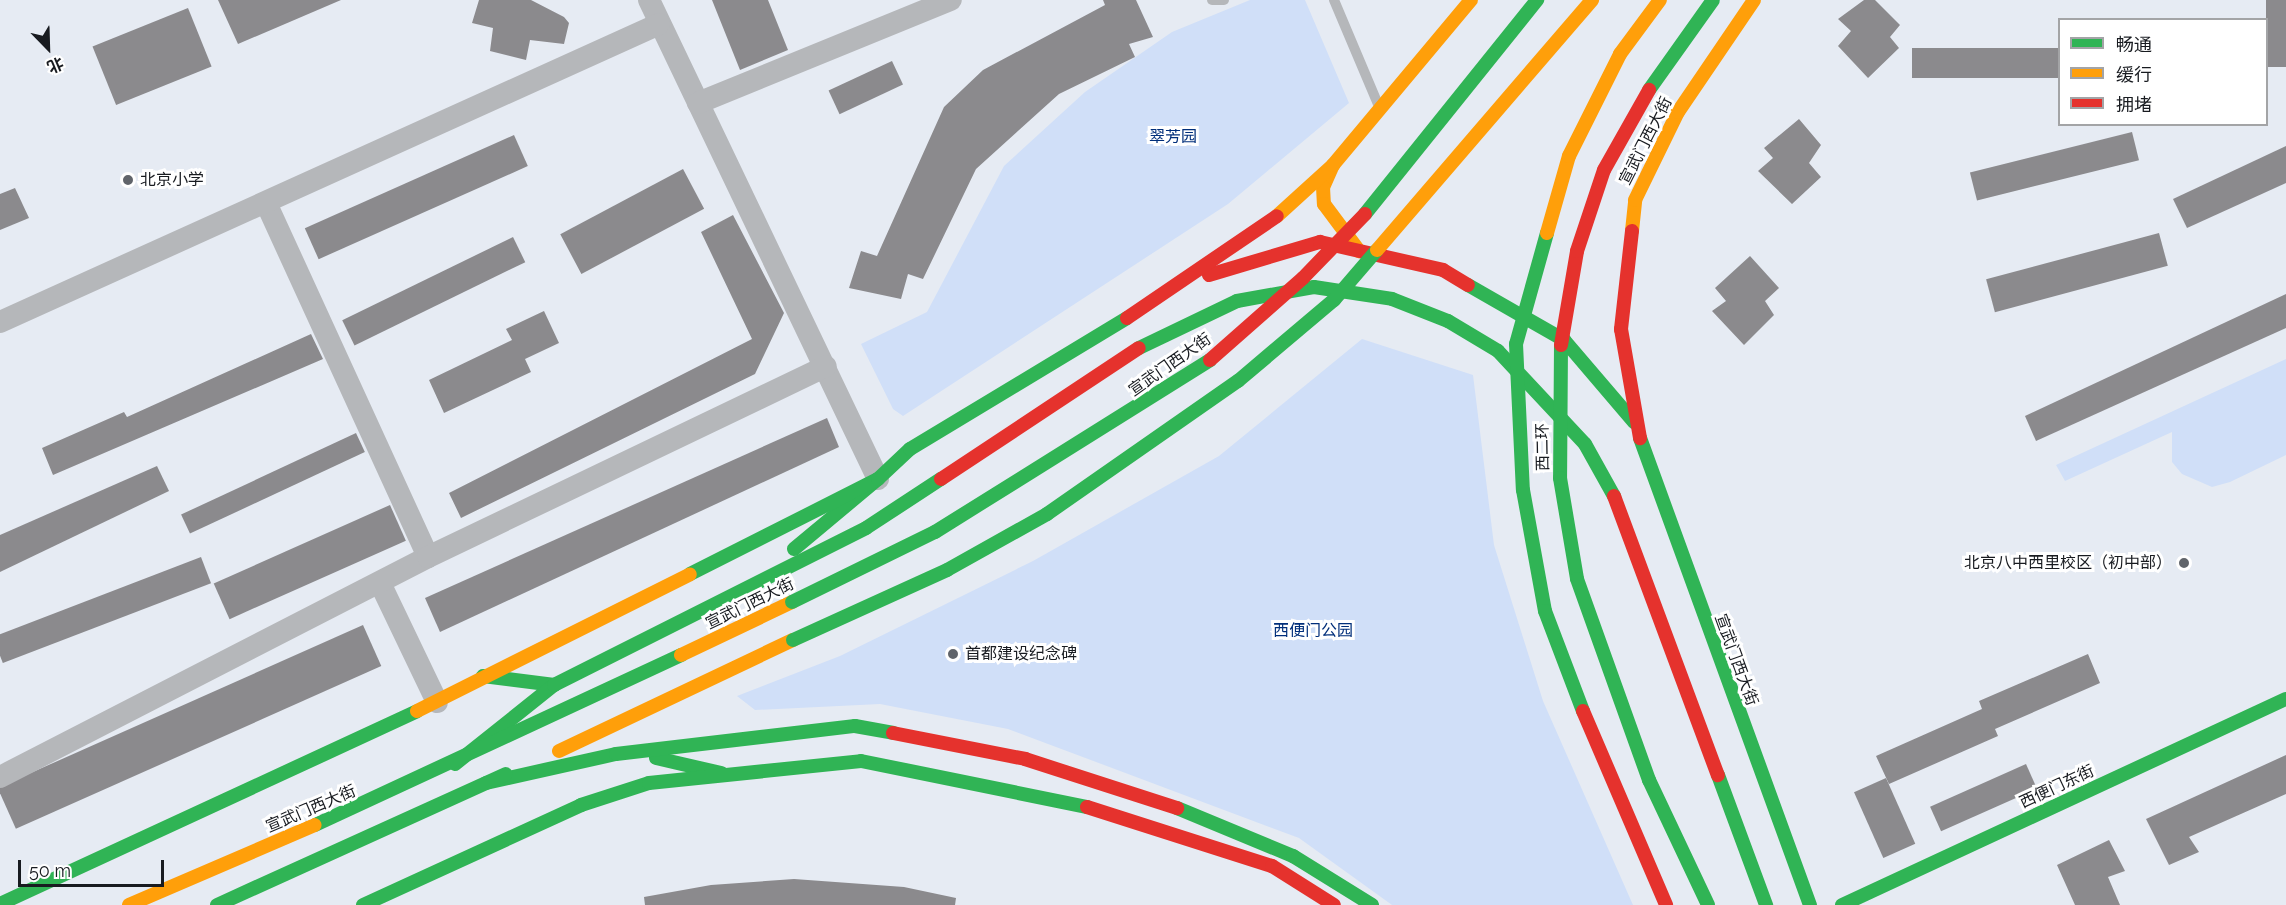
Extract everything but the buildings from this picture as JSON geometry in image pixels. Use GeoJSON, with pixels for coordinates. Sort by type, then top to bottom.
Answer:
{"type":"FeatureCollection","features":[{"type":"Feature","properties":{"kind":"main road","name":"宣武门西大街"},"geometry":{"type":"LineString","coordinates":[[0,904],[437,702],[483,676],[878,479],[910,449],[1182,284],[1293,205],[1333,165],[1381,110],[1471,0]]}},
{"type":"Feature","properties":{"kind":"main road","name":"宣武门西大街"},"geometry":{"type":"LineString","coordinates":[[129,905],[455,764],[792,602],[935,532],[1120,420],[1215,356],[1303,278],[1393,184],[1537,0]]}},
{"type":"Feature","properties":{"kind":"main road"},"geometry":{"type":"LineString","coordinates":[[217,905],[654,710],[793,640],[947,570],[1047,514],[1238,381],[1334,300],[1592,0]]}},
{"type":"Feature","properties":{"kind":"main road","name":"西二环"},"geometry":{"type":"LineString","coordinates":[[1660,0],[1620,54],[1569,156],[1515,344],[1522,490],[1545,611],[1610,783],[1666,905]]}},
{"type":"Feature","properties":{"kind":"main road","name":"西二环"},"geometry":{"type":"LineString","coordinates":[[1708,905],[1649,780],[1577,579],[1560,478],[1559,390],[1560,350],[1577,251],[1604,170],[1654,81],[1713,0]]}},
{"type":"Feature","properties":{"kind":"main road","name":"宣武门西大街"},"geometry":{"type":"LineString","coordinates":[[1754,0],[1678,112],[1635,200],[1621,329],[1636,425],[1810,905]]}},
{"type":"Feature","properties":{"kind":"main road"},"geometry":{"type":"LineString","coordinates":[[1333,165],[1323,187],[1324,204],[1359,251]]}},
{"type":"Feature","properties":{"kind":"main road","name":"宣武门西大街"},"geometry":{"type":"LineString","coordinates":[[1182,284],[1320,242],[1443,270],[1547,327],[1577,351],[1636,425]]}},
{"type":"Feature","properties":{"kind":"main road"},"geometry":{"type":"LineString","coordinates":[[455,764],[554,685],[866,528],[951,475],[1047,404],[1151,340],[1237,302],[1314,287],[1392,299],[1448,321],[1498,351],[1585,444],[1616,500],[1765,903]]}},
{"type":"Feature","properties":{"kind":"main road"},"geometry":{"type":"LineString","coordinates":[[749,587],[878,479]]}},
{"type":"Feature","properties":{"kind":"main road"},"geometry":{"type":"LineString","coordinates":[[483,676],[554,685]]}},
{"type":"Feature","properties":{"kind":"main road","name":"西便门东街"},"geometry":{"type":"LineString","coordinates":[[1842,905],[2286,699]]}},
{"type":"Feature","properties":{"kind":"main road"},"geometry":{"type":"LineString","coordinates":[[486,783],[616,754],[855,726],[1024,759],[1143,794],[1221,824],[1293,856],[1372,905]]}},
{"type":"Feature","properties":{"kind":"main road"},"geometry":{"type":"LineString","coordinates":[[616,754],[721,773]]}},
{"type":"Feature","properties":{"kind":"main road"},"geometry":{"type":"LineString","coordinates":[[363,905],[581,805],[649,783],[721,773],[861,761],[975,780],[1068,801],[1272,866],[1334,905]]}},
{"type":"Feature","properties":{"kind":"street"},"geometry":{"type":"LineString","coordinates":[[649,0],[658,24],[826,366],[878,479]]}},
{"type":"Feature","properties":{"kind":"street"},"geometry":{"type":"LineString","coordinates":[[698,103],[951,0]]}},
{"type":"Feature","properties":{"kind":"street"},"geometry":{"type":"LineString","coordinates":[[0,322],[267,205],[658,24]]}},
{"type":"Feature","properties":{"kind":"street"},"geometry":{"type":"LineString","coordinates":[[267,205],[428,557]]}},
{"type":"Feature","properties":{"kind":"street"},"geometry":{"type":"LineString","coordinates":[[0,777],[380,584],[428,557],[826,366]]}},
{"type":"Feature","properties":{"kind":"street"},"geometry":{"type":"LineString","coordinates":[[380,584],[437,702]]}},
{"type":"Feature","properties":{"kind":"lane"},"geometry":{"type":"LineString","coordinates":[[1212,0],[1224,0]]}},
{"type":"Feature","properties":{"kind":"lane"},"geometry":{"type":"LineString","coordinates":[[1334,0],[1381,110]]}},
{"type":"Feature","properties":{"kind":"green space","name":"翠芳园"},"geometry":{"type":"Polygon","coordinates":[[[1250,0],[1305,0],[1349,103],[1228,204],[903,416],[893,409],[861,344],[927,312],[1004,166],[1085,92],[1172,32],[1250,0]]]}},
{"type":"Feature","properties":{"kind":"green space","name":"西便门公园"},"geometry":{"type":"Polygon","coordinates":[[[1362,339],[1473,375],[1494,545],[1543,701],[1633,905],[1392,905],[1299,838],[1008,729],[880,704],[755,710],[737,696],[840,656],[1033,561],[1219,456],[1362,339]]]}},
{"type":"Feature","properties":{"kind":"green space"},"geometry":{"type":"Polygon","coordinates":[[[2286,359],[2286,455],[2230,482],[2212,487],[2182,474],[2172,462],[2172,432],[2065,481],[2056,465],[2286,359]]]}},
{"type":"Feature","properties":{"kind":"traffic: fast"},"geometry":{"type":"LineString","coordinates":[[1365,214],[1537,0]]}},
{"type":"Feature","properties":{"kind":"traffic: fast"},"geometry":{"type":"LineString","coordinates":[[1649,90],[1713,0]]}},
{"type":"Feature","properties":{"kind":"traffic: fast"},"geometry":{"type":"LineString","coordinates":[[1547,233],[1516,344],[1523,490],[1545,611],[1583,711]]}},
{"type":"Feature","properties":{"kind":"traffic: fast"},"geometry":{"type":"LineString","coordinates":[[793,640],[947,570],[1047,514],[1238,381],[1334,300],[1377,250]]}},
{"type":"Feature","properties":{"kind":"traffic: fast"},"geometry":{"type":"LineString","coordinates":[[1468,285],[1564,340],[1634,422]]}},
{"type":"Feature","properties":{"kind":"traffic: fast"},"geometry":{"type":"LineString","coordinates":[[1139,348],[1237,301],[1314,287],[1392,299],[1448,321],[1498,351],[1585,444],[1614,496]]}},
{"type":"Feature","properties":{"kind":"traffic: fast"},"geometry":{"type":"LineString","coordinates":[[690,574],[878,479],[910,449],[1127,318]]}},
{"type":"Feature","properties":{"kind":"traffic: fast"},"geometry":{"type":"LineString","coordinates":[[1561,345],[1560,478],[1577,579],[1649,780],[1708,905]]}},
{"type":"Feature","properties":{"kind":"traffic: fast"},"geometry":{"type":"LineString","coordinates":[[792,602],[935,532],[1210,360]]}},
{"type":"Feature","properties":{"kind":"traffic: fast"},"geometry":{"type":"LineString","coordinates":[[1640,438],[1810,905]]}},
{"type":"Feature","properties":{"kind":"traffic: fast"},"geometry":{"type":"LineString","coordinates":[[794,549],[878,479]]}},
{"type":"Feature","properties":{"kind":"traffic: fast"},"geometry":{"type":"LineString","coordinates":[[455,764],[554,685],[866,528],[941,479]]}},
{"type":"Feature","properties":{"kind":"traffic: fast"},"geometry":{"type":"LineString","coordinates":[[315,825],[681,655]]}},
{"type":"Feature","properties":{"kind":"traffic: fast"},"geometry":{"type":"LineString","coordinates":[[483,676],[554,685]]}},
{"type":"Feature","properties":{"kind":"traffic: fast"},"geometry":{"type":"LineString","coordinates":[[1842,905],[2286,699]]}},
{"type":"Feature","properties":{"kind":"traffic: fast"},"geometry":{"type":"LineString","coordinates":[[0,904],[417,711]]}},
{"type":"Feature","properties":{"kind":"traffic: fast"},"geometry":{"type":"LineString","coordinates":[[486,783],[616,754],[855,726],[893,733]]}},
{"type":"Feature","properties":{"kind":"traffic: fast"},"geometry":{"type":"LineString","coordinates":[[656,758],[721,773]]}},
{"type":"Feature","properties":{"kind":"traffic: fast"},"geometry":{"type":"LineString","coordinates":[[363,905],[581,805],[649,783],[861,761],[1087,807]]}},
{"type":"Feature","properties":{"kind":"traffic: fast"},"geometry":{"type":"LineString","coordinates":[[217,905],[506,774]]}},
{"type":"Feature","properties":{"kind":"traffic: fast"},"geometry":{"type":"LineString","coordinates":[[1718,775],[1766,905]]}},
{"type":"Feature","properties":{"kind":"traffic: fast"},"geometry":{"type":"LineString","coordinates":[[1177,808],[1293,856],[1372,905]]}},
{"type":"Feature","properties":{"kind":"traffic: slow"},"geometry":{"type":"LineString","coordinates":[[1277,216],[1333,165],[1471,0]]}},
{"type":"Feature","properties":{"kind":"traffic: slow"},"geometry":{"type":"LineString","coordinates":[[1377,250],[1592,0]]}},
{"type":"Feature","properties":{"kind":"traffic: slow"},"geometry":{"type":"LineString","coordinates":[[1547,233],[1569,156],[1620,54],[1660,0]]}},
{"type":"Feature","properties":{"kind":"traffic: slow"},"geometry":{"type":"LineString","coordinates":[[1632,231],[1635,200],[1678,112],[1754,0]]}},
{"type":"Feature","properties":{"kind":"traffic: slow"},"geometry":{"type":"LineString","coordinates":[[1333,165],[1323,187],[1324,204],[1359,251]]}},
{"type":"Feature","properties":{"kind":"traffic: slow"},"geometry":{"type":"LineString","coordinates":[[417,711],[690,574]]}},
{"type":"Feature","properties":{"kind":"traffic: slow"},"geometry":{"type":"LineString","coordinates":[[681,655],[792,602]]}},
{"type":"Feature","properties":{"kind":"traffic: slow"},"geometry":{"type":"LineString","coordinates":[[559,751],[793,640]]}},
{"type":"Feature","properties":{"kind":"traffic: slow"},"geometry":{"type":"LineString","coordinates":[[129,905],[315,825]]}},
{"type":"Feature","properties":{"kind":"traffic: jam"},"geometry":{"type":"LineString","coordinates":[[1561,345],[1577,251],[1604,170],[1649,90]]}},
{"type":"Feature","properties":{"kind":"traffic: jam"},"geometry":{"type":"LineString","coordinates":[[1210,360],[1303,278],[1365,214]]}},
{"type":"Feature","properties":{"kind":"traffic: jam"},"geometry":{"type":"LineString","coordinates":[[1127,318],[1277,216]]}},
{"type":"Feature","properties":{"kind":"traffic: jam"},"geometry":{"type":"LineString","coordinates":[[1632,231],[1621,329],[1640,438]]}},
{"type":"Feature","properties":{"kind":"traffic: jam"},"geometry":{"type":"LineString","coordinates":[[1209,275],[1320,242],[1443,270],[1468,285]]}},
{"type":"Feature","properties":{"kind":"traffic: jam"},"geometry":{"type":"LineString","coordinates":[[941,479],[1139,348]]}},
{"type":"Feature","properties":{"kind":"traffic: jam"},"geometry":{"type":"LineString","coordinates":[[1614,496],[1718,775]]}},
{"type":"Feature","properties":{"kind":"traffic: jam"},"geometry":{"type":"LineString","coordinates":[[1583,711],[1666,905]]}},
{"type":"Feature","properties":{"kind":"traffic: jam"},"geometry":{"type":"LineString","coordinates":[[893,733],[1025,759],[1177,808]]}},
{"type":"Feature","properties":{"kind":"traffic: jam"},"geometry":{"type":"LineString","coordinates":[[1087,807],[1272,866],[1334,905]]}},
{"type":"Feature","properties":{"kind":"place","name":"北京小学"},"geometry":{"type":"Point","coordinates":[128,180]}},
{"type":"Feature","properties":{"kind":"place","name":"北京八中西里校区（初中部）"},"geometry":{"type":"Point","coordinates":[2184,563]}},
{"type":"Feature","properties":{"kind":"place","name":"首都建设纪念碑"},"geometry":{"type":"Point","coordinates":[953,654]}}]}
